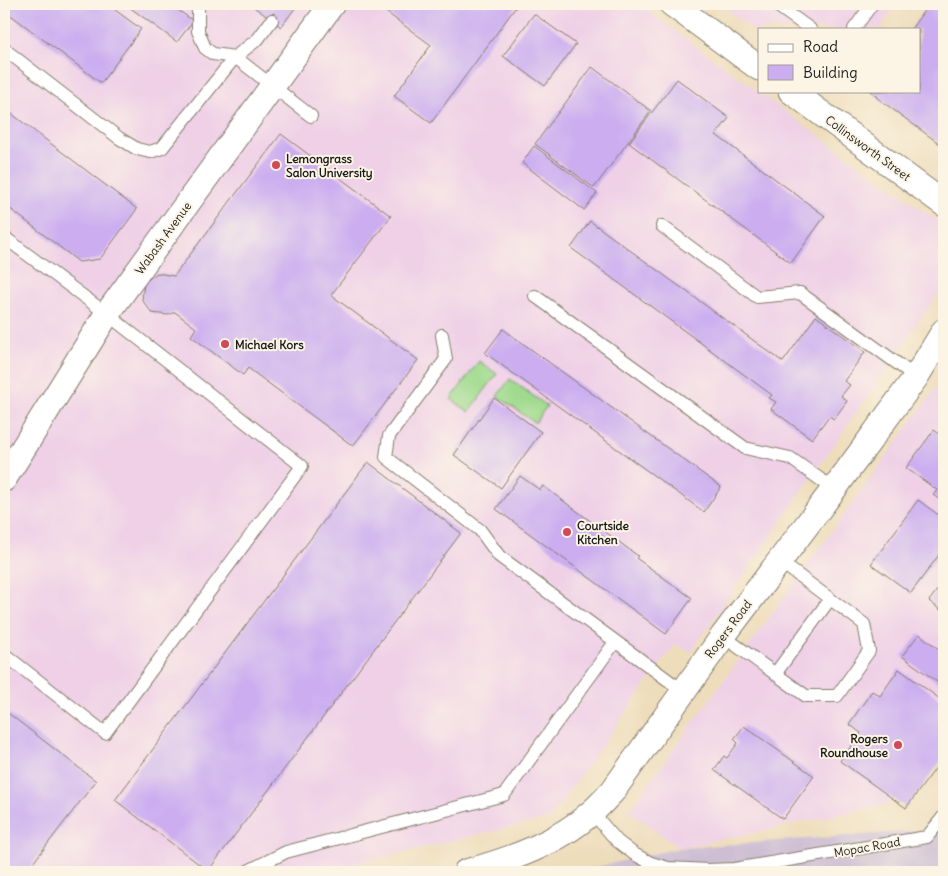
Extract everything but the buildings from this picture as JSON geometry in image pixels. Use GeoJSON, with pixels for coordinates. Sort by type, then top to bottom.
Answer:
{"type":"FeatureCollection","features":[{"type":"Feature","properties":{"kind":"street","name":"Wabash Avenue"},"geometry":{"type":"LineString","coordinates":[[4,479],[107,314],[332,4]]}},
{"type":"Feature","properties":{"kind":"street"},"geometry":{"type":"LineString","coordinates":[[672,4],[758,67]]}},
{"type":"Feature","properties":{"kind":"street","name":"Collinsworth Street"},"geometry":{"type":"LineString","coordinates":[[802,95],[944,204]]}},
{"type":"Feature","properties":{"kind":"street","name":"Rogers Road"},"geometry":{"type":"LineString","coordinates":[[474,871],[530,851],[558,836],[592,812],[612,792],[723,636],[916,377],[944,331]]}},
{"type":"Feature","properties":{"kind":"lane"},"geometry":{"type":"LineString","coordinates":[[198,4],[198,31],[205,48],[213,54],[235,57],[311,116]]}},
{"type":"Feature","properties":{"kind":"lane"},"geometry":{"type":"LineString","coordinates":[[776,4],[809,28]]}},
{"type":"Feature","properties":{"kind":"lane"},"geometry":{"type":"LineString","coordinates":[[855,28],[872,4]]}},
{"type":"Feature","properties":{"kind":"lane"},"geometry":{"type":"LineString","coordinates":[[4,49],[119,138],[137,149],[150,152],[162,148],[235,57],[258,39],[272,20]]}},
{"type":"Feature","properties":{"kind":"lane"},"geometry":{"type":"LineString","coordinates":[[662,226],[757,297],[800,293],[916,377]]}},
{"type":"Feature","properties":{"kind":"lane"},"geometry":{"type":"LineString","coordinates":[[4,237],[107,314],[302,466],[105,733],[4,654]]}},
{"type":"Feature","properties":{"kind":"lane"},"geometry":{"type":"LineString","coordinates":[[536,296],[745,448],[790,458],[834,489]]}},
{"type":"Feature","properties":{"kind":"lane"},"geometry":{"type":"LineString","coordinates":[[442,335],[446,359],[389,436],[386,457],[480,530],[499,556],[683,691]]}},
{"type":"Feature","properties":{"kind":"lane"},"geometry":{"type":"LineString","coordinates":[[723,636],[806,696],[837,696],[869,651],[864,624],[779,561]]}},
{"type":"Feature","properties":{"kind":"lane"},"geometry":{"type":"LineString","coordinates":[[775,674],[830,599]]}},
{"type":"Feature","properties":{"kind":"lane"},"geometry":{"type":"LineString","coordinates":[[246,872],[286,852],[504,795],[615,642]]}},
{"type":"Feature","properties":{"kind":"lane","name":"Mopac Road"},"geometry":{"type":"LineString","coordinates":[[592,812],[617,841],[634,854],[651,863],[668,868],[708,870],[771,864],[926,837],[944,816]]}},
{"type":"Feature","properties":{"kind":"shaded area"},"geometry":{"type":"Polygon","coordinates":[[[4,4],[638,4],[944,226],[944,285],[691,652],[675,644],[550,818],[318,872],[4,872],[4,4]]]}},
{"type":"Feature","properties":{"kind":"shaded area"},"geometry":{"type":"Polygon","coordinates":[[[718,4],[897,4],[880,28],[758,28],[758,33],[718,4]]]}},
{"type":"Feature","properties":{"kind":"shaded area"},"geometry":{"type":"Polygon","coordinates":[[[944,377],[944,731],[888,804],[679,848],[629,811],[944,377]]]}},
{"type":"Feature","properties":{"kind":"shaded area"},"geometry":{"type":"Polygon","coordinates":[[[944,829],[944,872],[574,872],[679,848],[944,829]]]}},
{"type":"Feature","properties":{"kind":"green space"},"geometry":{"type":"Polygon","coordinates":[[[479,361],[497,374],[469,412],[451,399],[479,361]]]}},
{"type":"Feature","properties":{"kind":"green space"},"geometry":{"type":"Polygon","coordinates":[[[510,379],[547,406],[535,423],[497,396],[510,379]]]}},
{"type":"Feature","properties":{"kind":"place","name":"Lemongrass Salon University"},"geometry":{"type":"Point","coordinates":[276,165]}},
{"type":"Feature","properties":{"kind":"place","name":"Michael Kors"},"geometry":{"type":"Point","coordinates":[225,344]}},
{"type":"Feature","properties":{"kind":"place","name":"Courtside Kitchen"},"geometry":{"type":"Point","coordinates":[567,532]}},
{"type":"Feature","properties":{"kind":"place","name":"Rogers Roundhouse"},"geometry":{"type":"Point","coordinates":[898,745]}}]}
